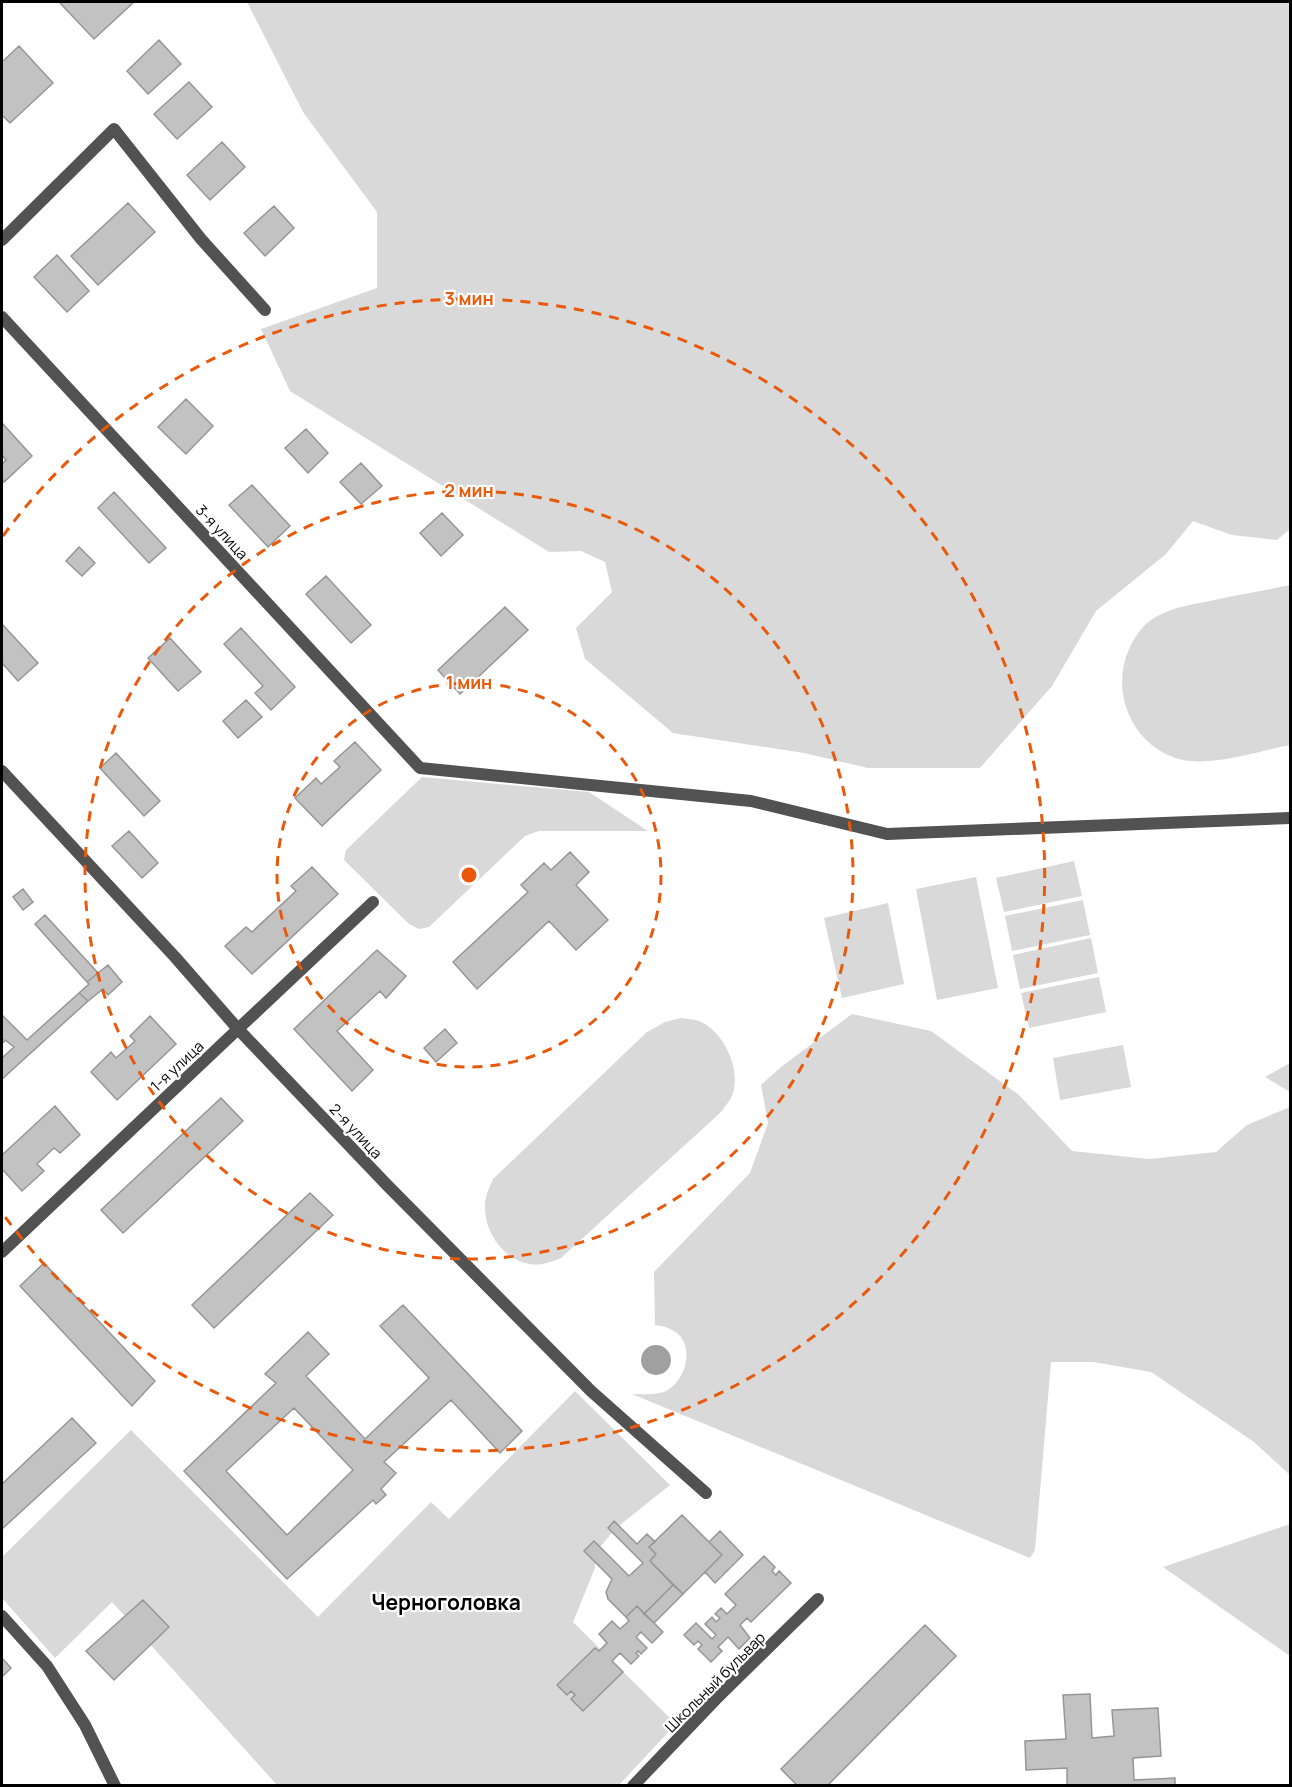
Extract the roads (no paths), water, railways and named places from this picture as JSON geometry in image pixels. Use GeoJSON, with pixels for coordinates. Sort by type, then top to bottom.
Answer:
{"type":"FeatureCollection","features":[{"type":"Feature","properties":{"kind":"street"},"geometry":{"type":"LineString","coordinates":[[2,240],[114,129],[201,239],[265,310]]}},
{"type":"Feature","properties":{"kind":"street","name":"3-я улица"},"geometry":{"type":"LineString","coordinates":[[2,317],[420,768],[751,801],[887,834],[1290,818]]}},
{"type":"Feature","properties":{"kind":"street","name":"2-я улица"},"geometry":{"type":"LineString","coordinates":[[2,771],[175,957],[238,1029],[387,1185],[560,1361],[610,1409],[706,1493]]}},
{"type":"Feature","properties":{"kind":"street","name":"1-я улица"},"geometry":{"type":"LineString","coordinates":[[2,1252],[373,902]]}},
{"type":"Feature","properties":{"kind":"street","name":"Школьный бульвар"},"geometry":{"type":"LineString","coordinates":[[633,1785],[715,1700],[818,1599]]}},
{"type":"Feature","properties":{"kind":"street"},"geometry":{"type":"LineString","coordinates":[[2,1616],[47,1666],[85,1725],[115,1785]]}},
{"type":"Feature","properties":{"kind":"district","name":"Черноголовка"},"geometry":{"type":"Point","coordinates":[446,1602]}}]}
